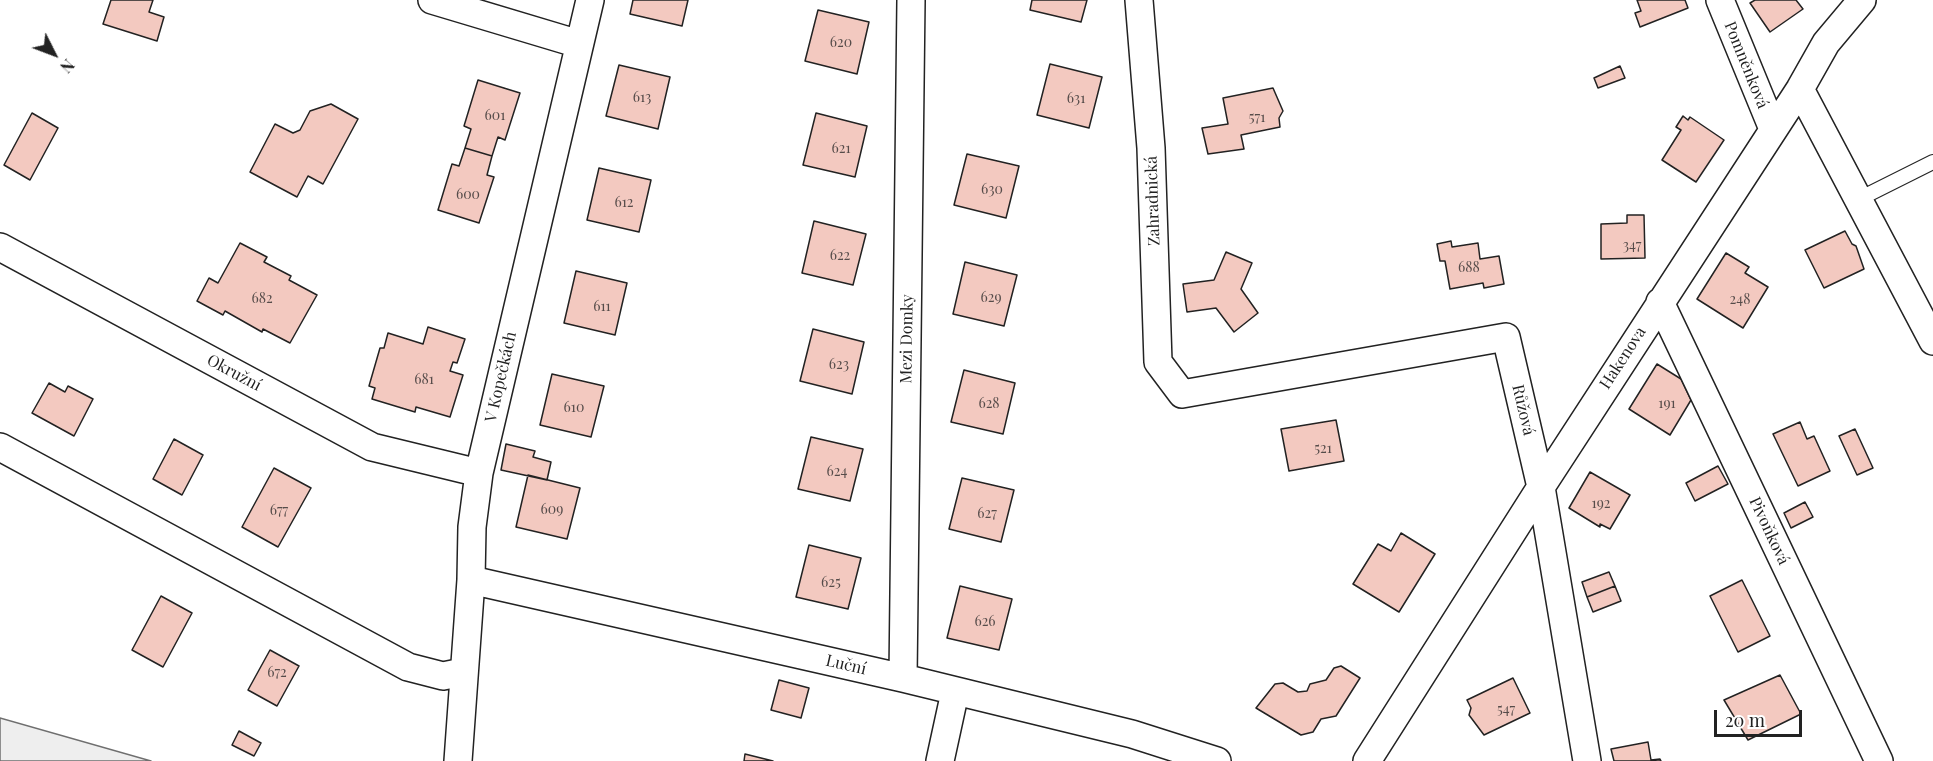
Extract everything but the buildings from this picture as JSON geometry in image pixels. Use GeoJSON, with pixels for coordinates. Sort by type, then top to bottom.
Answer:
{"type":"FeatureCollection","features":[{"type":"Feature","properties":{"kind":"street"},"geometry":{"type":"LineString","coordinates":[[432,0],[579,44]]}},
{"type":"Feature","properties":{"kind":"street","name":"V Kopečkách"},"geometry":{"type":"LineString","coordinates":[[458,761],[471,580],[472,527],[479,473],[590,0]]}},
{"type":"Feature","properties":{"kind":"street","name":"Mezi Domky"},"geometry":{"type":"LineString","coordinates":[[903,678],[911,0]]}},
{"type":"Feature","properties":{"kind":"street","name":"Zahradnická"},"geometry":{"type":"LineString","coordinates":[[1139,0],[1151,148],[1158,362],[1182,394]]}},
{"type":"Feature","properties":{"kind":"street","name":"Pomněnková"},"geometry":{"type":"LineString","coordinates":[[1720,0],[1773,129]]}},
{"type":"Feature","properties":{"kind":"street","name":"Hakenova"},"geometry":{"type":"LineString","coordinates":[[1541,487],[1800,89],[1826,43],[1862,0]]}},
{"type":"Feature","properties":{"kind":"street"},"geometry":{"type":"LineString","coordinates":[[1800,89],[1933,341]]}},
{"type":"Feature","properties":{"kind":"street","name":"Okružní"},"geometry":{"type":"LineString","coordinates":[[0,247],[372,447],[479,473]]}},
{"type":"Feature","properties":{"kind":"street","name":"Pivoňková"},"geometry":{"type":"LineString","coordinates":[[1660,302],[1879,761]]}},
{"type":"Feature","properties":{"kind":"street","name":"Růžová"},"geometry":{"type":"LineString","coordinates":[[1182,394],[1506,337],[1541,487]]}},
{"type":"Feature","properties":{"kind":"street"},"geometry":{"type":"LineString","coordinates":[[0,447],[408,667],[443,676],[463,672]]}},
{"type":"Feature","properties":{"kind":"street"},"geometry":{"type":"LineString","coordinates":[[1367,761],[1541,487]]}},
{"type":"Feature","properties":{"kind":"street"},"geometry":{"type":"LineString","coordinates":[[1541,487],[1587,761]]}},
{"type":"Feature","properties":{"kind":"street","name":"Luční"},"geometry":{"type":"LineString","coordinates":[[471,580],[903,678],[1132,734],[1217,761]]}},
{"type":"Feature","properties":{"kind":"street"},"geometry":{"type":"LineString","coordinates":[[940,761],[955,692]]}},
{"type":"Feature","properties":{"kind":"lane"},"geometry":{"type":"LineString","coordinates":[[1858,199],[1933,162]]}},
{"type":"Feature","properties":{"kind":"shaded area"},"geometry":{"type":"Polygon","coordinates":[[[0,718],[151,761],[0,761],[0,718]]]}}]}
